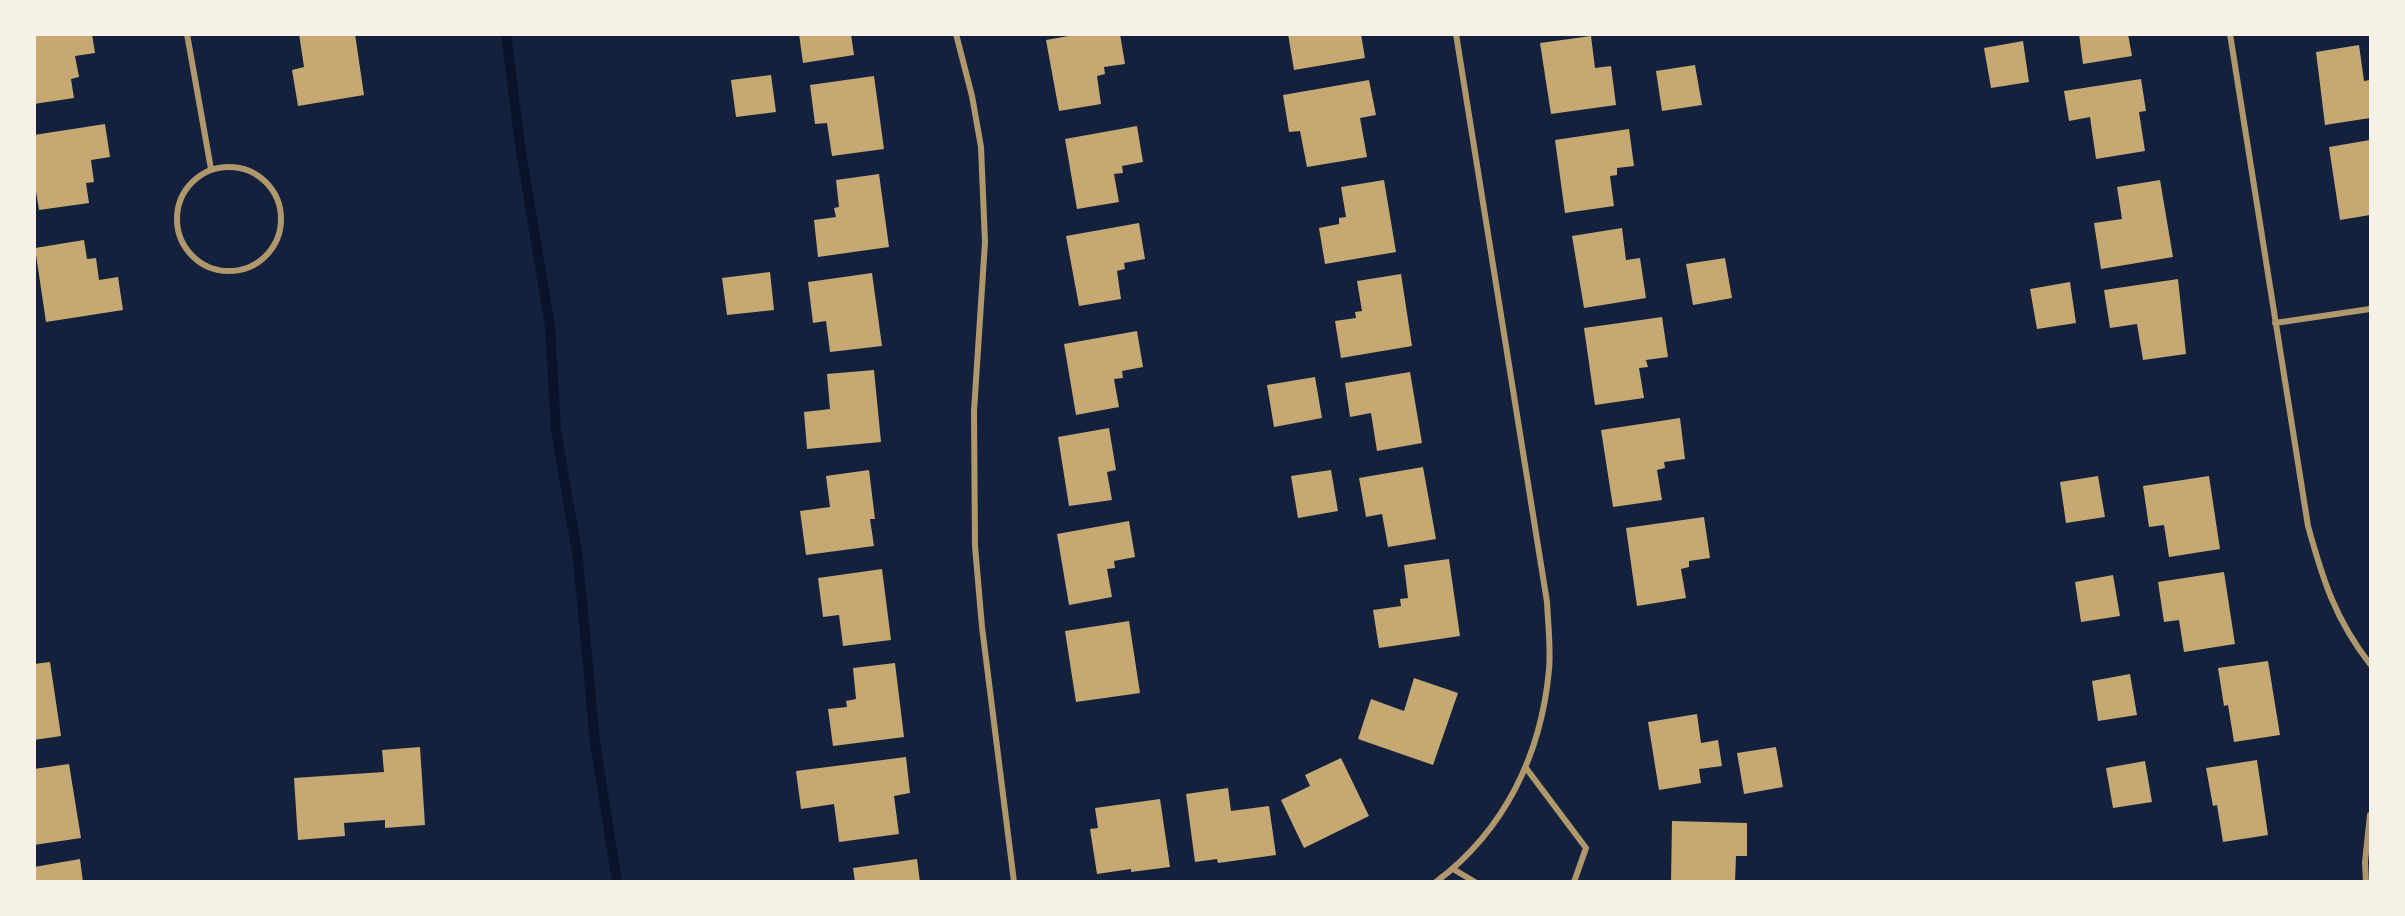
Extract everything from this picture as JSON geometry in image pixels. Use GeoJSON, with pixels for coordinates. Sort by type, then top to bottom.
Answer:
{"type":"FeatureCollection","features":[{"type":"Feature","properties":{"kind":"street"},"geometry":{"type":"LineString","coordinates":[[187,34],[211,169]]}},
{"type":"Feature","properties":{"kind":"street"},"geometry":{"type":"LineString","coordinates":[[956,34],[972,96],[981,147],[985,242],[974,411],[975,546],[982,627],[1014,882]]}},
{"type":"Feature","properties":{"kind":"street"},"geometry":{"type":"LineString","coordinates":[[1436,882],[1453,869],[1487,834],[1519,785],[1540,729],[1549,669],[1547,602],[1456,34]]}},
{"type":"Feature","properties":{"kind":"street"},"geometry":{"type":"LineString","coordinates":[[2230,34],[2308,526],[2323,581],[2337,612],[2370,664]]}},
{"type":"Feature","properties":{"kind":"street"},"geometry":{"type":"LineString","coordinates":[[227,166],[243,169],[258,176],[270,187],[279,202],[281,219],[279,235],[271,250],[260,262],[244,269],[227,272],[209,268],[194,259],[182,244],[177,227],[177,209],[183,192],[195,178],[211,169],[227,166]]}},
{"type":"Feature","properties":{"kind":"street"},"geometry":{"type":"LineString","coordinates":[[2275,322],[2370,309]]}},
{"type":"Feature","properties":{"kind":"street"},"geometry":{"type":"LineString","coordinates":[[1526,768],[1586,848],[1574,882]]}},
{"type":"Feature","properties":{"kind":"street"},"geometry":{"type":"LineString","coordinates":[[2366,882],[2365,862],[2370,815]]}},
{"type":"Feature","properties":{"kind":"street"},"geometry":{"type":"LineString","coordinates":[[1453,869],[1475,882]]}},
{"type":"Feature","properties":{"kind":"building"},"geometry":{"type":"Polygon","coordinates":[[[34,34],[92,34],[95,53],[75,56],[79,77],[71,79],[74,98],[34,104],[34,34]]]}},
{"type":"Feature","properties":{"kind":"building"},"geometry":{"type":"Polygon","coordinates":[[[299,34],[355,34],[364,95],[298,106],[292,70],[304,67],[299,34]]]}},
{"type":"Feature","properties":{"kind":"building"},"geometry":{"type":"Polygon","coordinates":[[[799,34],[851,34],[854,55],[803,63],[799,34]]]}},
{"type":"Feature","properties":{"kind":"building"},"geometry":{"type":"Polygon","coordinates":[[[1080,34],[1120,34],[1125,64],[1104,67],[1105,74],[1097,76],[1101,104],[1059,111],[1046,40],[1080,34]]]}},
{"type":"Feature","properties":{"kind":"building"},"geometry":{"type":"Polygon","coordinates":[[[1288,34],[1361,34],[1365,58],[1294,70],[1288,34]]]}},
{"type":"Feature","properties":{"kind":"building"},"geometry":{"type":"Polygon","coordinates":[[[2079,34],[2128,34],[2132,56],[2083,64],[2079,34]]]}},
{"type":"Feature","properties":{"kind":"building"},"geometry":{"type":"Polygon","coordinates":[[[1591,36],[1595,68],[1611,66],[1616,105],[1551,114],[1540,43],[1591,36]]]}},
{"type":"Feature","properties":{"kind":"building"},"geometry":{"type":"Polygon","coordinates":[[[2023,41],[2029,82],[1991,88],[1984,48],[2023,41]]]}},
{"type":"Feature","properties":{"kind":"building"},"geometry":{"type":"Polygon","coordinates":[[[2359,45],[2364,81],[2370,80],[2370,118],[2325,125],[2316,52],[2359,45]]]}},
{"type":"Feature","properties":{"kind":"building"},"geometry":{"type":"Polygon","coordinates":[[[1695,65],[1702,105],[1662,111],[1656,71],[1695,65]]]}},
{"type":"Feature","properties":{"kind":"building"},"geometry":{"type":"Polygon","coordinates":[[[771,75],[776,112],[736,117],[731,80],[771,75]]]}},
{"type":"Feature","properties":{"kind":"building"},"geometry":{"type":"Polygon","coordinates":[[[874,76],[884,149],[832,156],[827,123],[815,124],[810,85],[874,76]]]}},
{"type":"Feature","properties":{"kind":"building"},"geometry":{"type":"Polygon","coordinates":[[[2141,79],[2146,111],[2139,112],[2145,151],[2096,159],[2090,117],[2069,121],[2064,91],[2141,79]]]}},
{"type":"Feature","properties":{"kind":"building"},"geometry":{"type":"Polygon","coordinates":[[[1369,80],[1376,115],[1360,118],[1367,157],[1307,167],[1300,131],[1289,132],[1283,95],[1369,80]]]}},
{"type":"Feature","properties":{"kind":"building"},"geometry":{"type":"Polygon","coordinates":[[[105,124],[110,157],[91,160],[94,182],[86,183],[89,203],[39,210],[34,179],[34,135],[105,124]]]}},
{"type":"Feature","properties":{"kind":"building"},"geometry":{"type":"Polygon","coordinates":[[[1137,126],[1143,162],[1122,166],[1123,173],[1114,174],[1119,202],[1077,209],[1065,139],[1137,126]]]}},
{"type":"Feature","properties":{"kind":"building"},"geometry":{"type":"Polygon","coordinates":[[[1629,129],[1634,166],[1617,168],[1617,175],[1610,176],[1614,206],[1565,213],[1555,140],[1629,129]]]}},
{"type":"Feature","properties":{"kind":"building"},"geometry":{"type":"Polygon","coordinates":[[[2370,140],[2370,215],[2340,220],[2329,147],[2370,140]]]}},
{"type":"Feature","properties":{"kind":"building"},"geometry":{"type":"Polygon","coordinates":[[[879,174],[889,247],[818,257],[814,220],[836,217],[834,208],[839,207],[836,180],[879,174]]]}},
{"type":"Feature","properties":{"kind":"building"},"geometry":{"type":"Polygon","coordinates":[[[1384,180],[1396,252],[1325,264],[1319,228],[1339,224],[1339,218],[1346,217],[1341,187],[1384,180]]]}},
{"type":"Feature","properties":{"kind":"building"},"geometry":{"type":"Polygon","coordinates":[[[2160,180],[2173,257],[2101,269],[2094,223],[2122,219],[2117,187],[2160,180]]]}},
{"type":"Feature","properties":{"kind":"building"},"geometry":{"type":"Polygon","coordinates":[[[1139,223],[1145,259],[1124,263],[1125,269],[1117,271],[1121,299],[1079,306],[1066,236],[1139,223]]]}},
{"type":"Feature","properties":{"kind":"building"},"geometry":{"type":"Polygon","coordinates":[[[1622,228],[1626,260],[1640,258],[1646,298],[1584,308],[1572,236],[1622,228]]]}},
{"type":"Feature","properties":{"kind":"building"},"geometry":{"type":"Polygon","coordinates":[[[84,240],[87,259],[96,258],[99,280],[118,277],[123,310],[46,322],[35,248],[84,240]]]}},
{"type":"Feature","properties":{"kind":"building"},"geometry":{"type":"Polygon","coordinates":[[[1725,258],[1732,298],[1693,305],[1686,264],[1725,258]]]}},
{"type":"Feature","properties":{"kind":"building"},"geometry":{"type":"Polygon","coordinates":[[[770,272],[774,310],[727,315],[722,278],[770,272]]]}},
{"type":"Feature","properties":{"kind":"building"},"geometry":{"type":"Polygon","coordinates":[[[872,273],[882,346],[830,352],[826,321],[813,323],[808,282],[872,273]]]}},
{"type":"Feature","properties":{"kind":"building"},"geometry":{"type":"Polygon","coordinates":[[[1401,274],[1412,346],[1341,358],[1335,321],[1356,318],[1355,312],[1362,311],[1357,281],[1401,274]]]}},
{"type":"Feature","properties":{"kind":"building"},"geometry":{"type":"Polygon","coordinates":[[[2178,279],[2186,354],[2143,360],[2137,324],[2110,328],[2104,290],[2178,279]]]}},
{"type":"Feature","properties":{"kind":"building"},"geometry":{"type":"Polygon","coordinates":[[[2070,282],[2076,323],[2037,329],[2030,289],[2070,282]]]}},
{"type":"Feature","properties":{"kind":"building"},"geometry":{"type":"Polygon","coordinates":[[[1662,317],[1668,357],[1646,360],[1648,367],[1639,368],[1644,398],[1595,405],[1584,328],[1662,317]]]}},
{"type":"Feature","properties":{"kind":"building"},"geometry":{"type":"Polygon","coordinates":[[[1137,331],[1143,367],[1122,371],[1123,378],[1114,379],[1119,407],[1076,415],[1064,344],[1137,331]]]}},
{"type":"Feature","properties":{"kind":"building"},"geometry":{"type":"Polygon","coordinates":[[[874,370],[881,442],[807,449],[804,412],[830,409],[827,374],[874,370]]]}},
{"type":"Feature","properties":{"kind":"building"},"geometry":{"type":"Polygon","coordinates":[[[1410,372],[1422,443],[1377,451],[1371,413],[1350,417],[1345,383],[1410,372]]]}},
{"type":"Feature","properties":{"kind":"building"},"geometry":{"type":"Polygon","coordinates":[[[1315,377],[1322,418],[1274,427],[1267,385],[1315,377]]]}},
{"type":"Feature","properties":{"kind":"building"},"geometry":{"type":"Polygon","coordinates":[[[1680,418],[1685,459],[1664,462],[1665,468],[1657,470],[1662,500],[1613,507],[1601,430],[1680,418]]]}},
{"type":"Feature","properties":{"kind":"building"},"geometry":{"type":"Polygon","coordinates":[[[1109,428],[1116,470],[1107,472],[1112,500],[1069,506],[1058,437],[1109,428]]]}},
{"type":"Feature","properties":{"kind":"building"},"geometry":{"type":"Polygon","coordinates":[[[1423,467],[1436,539],[1388,547],[1382,514],[1366,517],[1359,478],[1423,467]]]}},
{"type":"Feature","properties":{"kind":"building"},"geometry":{"type":"Polygon","coordinates":[[[869,470],[875,519],[870,519],[874,546],[806,555],[800,511],[830,507],[826,476],[869,470]]]}},
{"type":"Feature","properties":{"kind":"building"},"geometry":{"type":"Polygon","coordinates":[[[1331,470],[1338,511],[1298,518],[1291,476],[1331,470]]]}},
{"type":"Feature","properties":{"kind":"building"},"geometry":{"type":"Polygon","coordinates":[[[2098,476],[2105,517],[2066,523],[2060,482],[2098,476]]]}},
{"type":"Feature","properties":{"kind":"building"},"geometry":{"type":"Polygon","coordinates":[[[2209,476],[2220,549],[2169,557],[2164,525],[2149,527],[2143,486],[2209,476]]]}},
{"type":"Feature","properties":{"kind":"building"},"geometry":{"type":"Polygon","coordinates":[[[1704,517],[1710,558],[1689,561],[1689,567],[1681,569],[1686,598],[1637,606],[1626,528],[1704,517]]]}},
{"type":"Feature","properties":{"kind":"building"},"geometry":{"type":"Polygon","coordinates":[[[1129,521],[1135,557],[1114,561],[1115,568],[1107,569],[1112,597],[1069,605],[1057,534],[1129,521]]]}},
{"type":"Feature","properties":{"kind":"building"},"geometry":{"type":"Polygon","coordinates":[[[1449,559],[1460,636],[1379,648],[1373,610],[1401,606],[1400,599],[1408,598],[1404,565],[1449,559]]]}},
{"type":"Feature","properties":{"kind":"building"},"geometry":{"type":"Polygon","coordinates":[[[882,569],[891,640],[843,646],[839,615],[823,617],[818,578],[882,569]]]}},
{"type":"Feature","properties":{"kind":"building"},"geometry":{"type":"Polygon","coordinates":[[[2224,572],[2235,644],[2184,652],[2179,620],[2164,622],[2158,582],[2224,572]]]}},
{"type":"Feature","properties":{"kind":"building"},"geometry":{"type":"Polygon","coordinates":[[[2113,575],[2120,616],[2081,622],[2075,582],[2113,575]]]}},
{"type":"Feature","properties":{"kind":"building"},"geometry":{"type":"Polygon","coordinates":[[[1129,621],[1140,693],[1076,702],[1065,631],[1129,621]]]}},
{"type":"Feature","properties":{"kind":"building"},"geometry":{"type":"Polygon","coordinates":[[[2268,661],[2280,735],[2234,742],[2228,705],[2224,706],[2218,668],[2268,661]]]}},
{"type":"Feature","properties":{"kind":"building"},"geometry":{"type":"Polygon","coordinates":[[[50,662],[61,736],[34,740],[34,664],[50,662]]]}},
{"type":"Feature","properties":{"kind":"building"},"geometry":{"type":"Polygon","coordinates":[[[895,663],[904,737],[833,746],[828,709],[847,707],[846,701],[856,699],[853,668],[895,663]]]}},
{"type":"Feature","properties":{"kind":"building"},"geometry":{"type":"Polygon","coordinates":[[[2130,674],[2137,715],[2098,721],[2092,681],[2130,674]]]}},
{"type":"Feature","properties":{"kind":"building"},"geometry":{"type":"Polygon","coordinates":[[[1414,678],[1458,693],[1433,765],[1358,739],[1371,699],[1404,711],[1414,678]]]}},
{"type":"Feature","properties":{"kind":"building"},"geometry":{"type":"Polygon","coordinates":[[[1697,714],[1701,743],[1718,740],[1722,766],[1699,769],[1701,783],[1659,790],[1648,722],[1697,714]]]}},
{"type":"Feature","properties":{"kind":"building"},"geometry":{"type":"Polygon","coordinates":[[[420,747],[425,825],[385,828],[385,820],[344,823],[345,836],[298,840],[294,778],[384,772],[382,750],[420,747]]]}},
{"type":"Feature","properties":{"kind":"building"},"geometry":{"type":"Polygon","coordinates":[[[1776,747],[1783,787],[1744,794],[1737,753],[1776,747]]]}},
{"type":"Feature","properties":{"kind":"building"},"geometry":{"type":"Polygon","coordinates":[[[906,757],[910,793],[894,796],[899,834],[839,842],[834,804],[801,809],[796,771],[906,757]]]}},
{"type":"Feature","properties":{"kind":"building"},"geometry":{"type":"Polygon","coordinates":[[[1341,758],[1369,816],[1304,848],[1281,800],[1310,786],[1305,775],[1341,758]]]}},
{"type":"Feature","properties":{"kind":"building"},"geometry":{"type":"Polygon","coordinates":[[[2257,760],[2268,835],[2223,842],[2217,805],[2213,806],[2206,768],[2257,760]]]}},
{"type":"Feature","properties":{"kind":"building"},"geometry":{"type":"Polygon","coordinates":[[[2145,761],[2152,802],[2113,808],[2106,768],[2145,761]]]}},
{"type":"Feature","properties":{"kind":"building"},"geometry":{"type":"Polygon","coordinates":[[[69,764],[81,838],[34,845],[34,769],[69,764]]]}},
{"type":"Feature","properties":{"kind":"building"},"geometry":{"type":"Polygon","coordinates":[[[1228,788],[1231,811],[1269,806],[1276,855],[1218,863],[1217,859],[1195,862],[1186,794],[1228,788]]]}},
{"type":"Feature","properties":{"kind":"building"},"geometry":{"type":"Polygon","coordinates":[[[1160,799],[1170,867],[1097,874],[1090,829],[1098,828],[1095,808],[1160,799]]]}},
{"type":"Feature","properties":{"kind":"building"},"geometry":{"type":"Polygon","coordinates":[[[1672,821],[1747,823],[1747,856],[1736,856],[1735,882],[1671,882],[1672,821]]]}},
{"type":"Feature","properties":{"kind":"building"},"geometry":{"type":"Polygon","coordinates":[[[80,859],[83,882],[34,882],[34,867],[80,859]]]}},
{"type":"Feature","properties":{"kind":"building"},"geometry":{"type":"Polygon","coordinates":[[[917,859],[920,882],[855,882],[853,868],[917,859]]]}},
{"type":"Feature","properties":{"kind":"waterway"},"geometry":{"type":"LineString","coordinates":[[506,34],[520,145],[550,327],[556,430],[578,559],[595,742],[617,882]]}}]}
